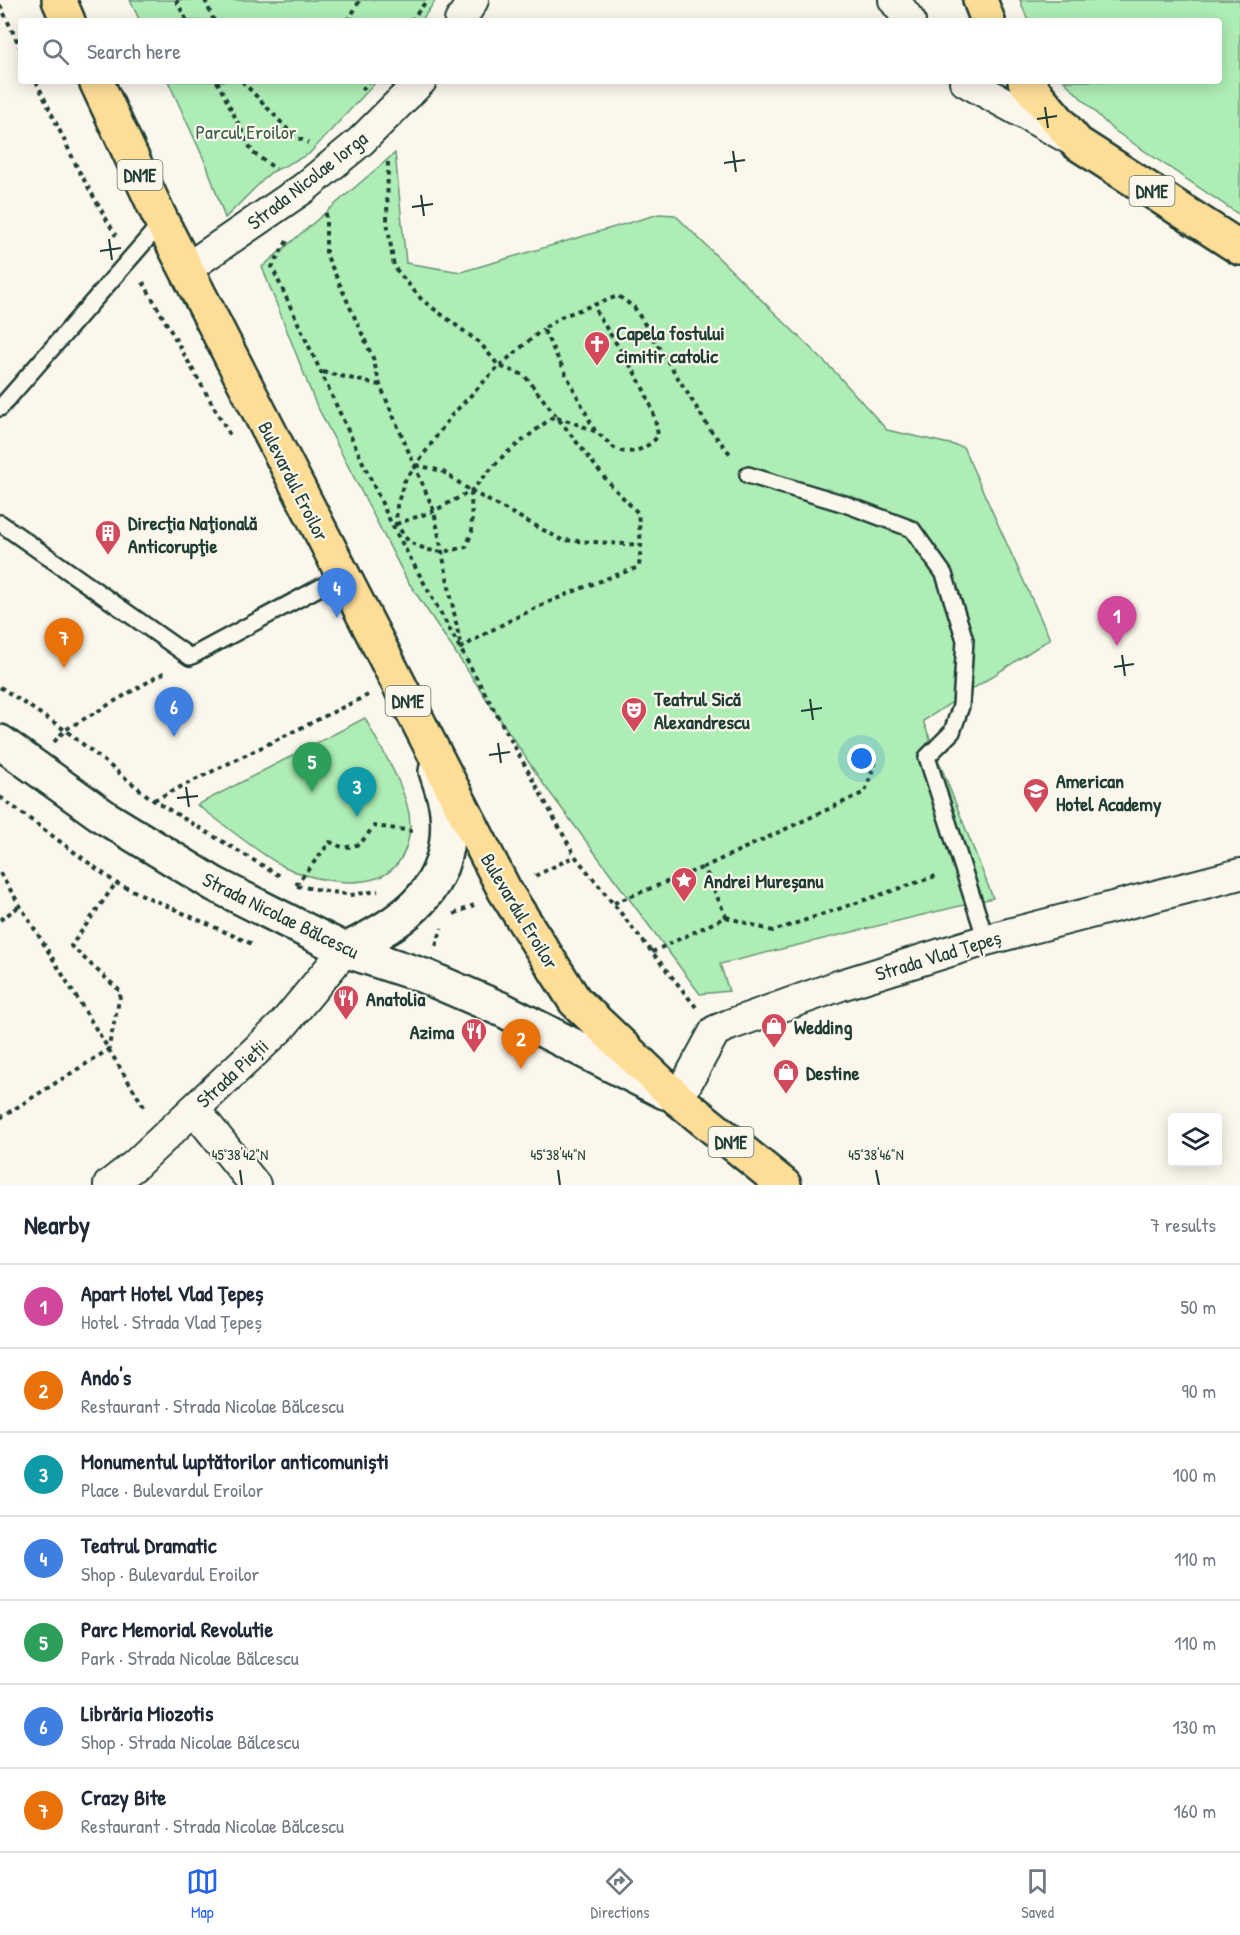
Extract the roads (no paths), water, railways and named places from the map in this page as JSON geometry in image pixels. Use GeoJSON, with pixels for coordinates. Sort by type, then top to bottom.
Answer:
{"type":"FeatureCollection","features":[{"type":"Feature","properties":{"kind":"main road"},"geometry":{"type":"LineString","coordinates":[[59,0],[67,18]]}},
{"type":"Feature","properties":{"kind":"main road"},"geometry":{"type":"LineString","coordinates":[[980,0],[987,18]]}},
{"type":"Feature","properties":{"kind":"main road","name":"Bulevardul Eroilor"},"geometry":{"type":"LineString","coordinates":[[97,84],[162,222],[505,891],[575,1001],[678,1099]]}},
{"type":"Feature","properties":{"kind":"main road","name":"DN1E"},"geometry":{"type":"LineString","coordinates":[[1028,84],[1077,143],[1240,248]]}},
{"type":"Feature","properties":{"kind":"main road","name":"DN1E"},"geometry":{"type":"LineString","coordinates":[[678,1099],[784,1185]]}},
{"type":"Feature","properties":{"kind":"street"},"geometry":{"type":"LineString","coordinates":[[462,18],[473,0]]}},
{"type":"Feature","properties":{"kind":"street"},"geometry":{"type":"LineString","coordinates":[[894,0],[908,18]]}},
{"type":"Feature","properties":{"kind":"street","name":"Strada Nicolae Iorga"},"geometry":{"type":"LineString","coordinates":[[186,268],[290,198],[361,141],[418,84]]}},
{"type":"Feature","properties":{"kind":"street"},"geometry":{"type":"LineString","coordinates":[[970,84],[1077,143]]}},
{"type":"Feature","properties":{"kind":"street"},"geometry":{"type":"LineString","coordinates":[[345,950],[372,937],[412,910],[443,867],[448,843],[447,809],[425,733]]}},
{"type":"Feature","properties":{"kind":"street","name":"Strada Nicolae Bălcescu"},"geometry":{"type":"LineString","coordinates":[[0,742],[106,818],[214,884],[345,950],[424,976],[503,1010],[678,1099]]}},
{"type":"Feature","properties":{"kind":"street","name":"Strada Vlad Țepeș"},"geometry":{"type":"LineString","coordinates":[[678,1099],[715,1031],[841,985],[986,940],[1240,874]]}},
{"type":"Feature","properties":{"kind":"street","name":"Strada Pieții"},"geometry":{"type":"LineString","coordinates":[[109,1185],[282,1026],[345,950]]}},
{"type":"Feature","properties":{"kind":"street"},"geometry":{"type":"LineString","coordinates":[[194,1109],[255,1185]]}},
{"type":"Feature","properties":{"kind":"lane"},"geometry":{"type":"LineString","coordinates":[[0,408],[162,222]]}},
{"type":"Feature","properties":{"kind":"lane"},"geometry":{"type":"LineString","coordinates":[[748,475],[845,504],[912,529],[944,574],[965,640],[961,706],[952,732],[927,757],[986,940]]}},
{"type":"Feature","properties":{"kind":"lane"},"geometry":{"type":"LineString","coordinates":[[0,524],[190,657],[343,575]]}},
{"type":"Feature","properties":{"kind":"place","name":"Capela fostului cimitir catolic"},"geometry":{"type":"Point","coordinates":[597,367]}},
{"type":"Feature","properties":{"kind":"place","name":"Direcţia Naţională Anticorupţie"},"geometry":{"type":"Point","coordinates":[108,556]}},
{"type":"Feature","properties":{"kind":"place","name":"Teatrul Dramatic"},"geometry":{"type":"Point","coordinates":[337,618]}},
{"type":"Feature","properties":{"kind":"place","name":"Apart Hotel Vlad Țepeș"},"geometry":{"type":"Point","coordinates":[1117,646]}},
{"type":"Feature","properties":{"kind":"place","name":"Crazy Bite"},"geometry":{"type":"Point","coordinates":[64,668]}},
{"type":"Feature","properties":{"kind":"place","name":"Teatrul Sică Alexandrescu"},"geometry":{"type":"Point","coordinates":[634,733]}},
{"type":"Feature","properties":{"kind":"place","name":"Librăria Miozotis"},"geometry":{"type":"Point","coordinates":[174,737]}},
{"type":"Feature","properties":{"kind":"place","name":"Parc Memorial Revolutie"},"geometry":{"type":"Point","coordinates":[312,792]}},
{"type":"Feature","properties":{"kind":"place","name":"American Hotel Academy"},"geometry":{"type":"Point","coordinates":[1036,814]}},
{"type":"Feature","properties":{"kind":"place","name":"Monumentul luptătorilor anticomuniști"},"geometry":{"type":"Point","coordinates":[357,817]}},
{"type":"Feature","properties":{"kind":"place","name":"Andrei Mureșanu"},"geometry":{"type":"Point","coordinates":[684,903]}},
{"type":"Feature","properties":{"kind":"place","name":"Anatolia"},"geometry":{"type":"Point","coordinates":[346,1021]}},
{"type":"Feature","properties":{"kind":"place","name":"Wedding"},"geometry":{"type":"Point","coordinates":[774,1049]}},
{"type":"Feature","properties":{"kind":"place","name":"Azima"},"geometry":{"type":"Point","coordinates":[474,1054]}},
{"type":"Feature","properties":{"kind":"place","name":"Ando's"},"geometry":{"type":"Point","coordinates":[521,1069]}},
{"type":"Feature","properties":{"kind":"place","name":"Destine"},"geometry":{"type":"Point","coordinates":[786,1095]}},
{"type":"Feature","properties":{"kind":"park label","name":"Parcul Eroilor"},"geometry":{"type":"Point","coordinates":[246,131]}}]}
